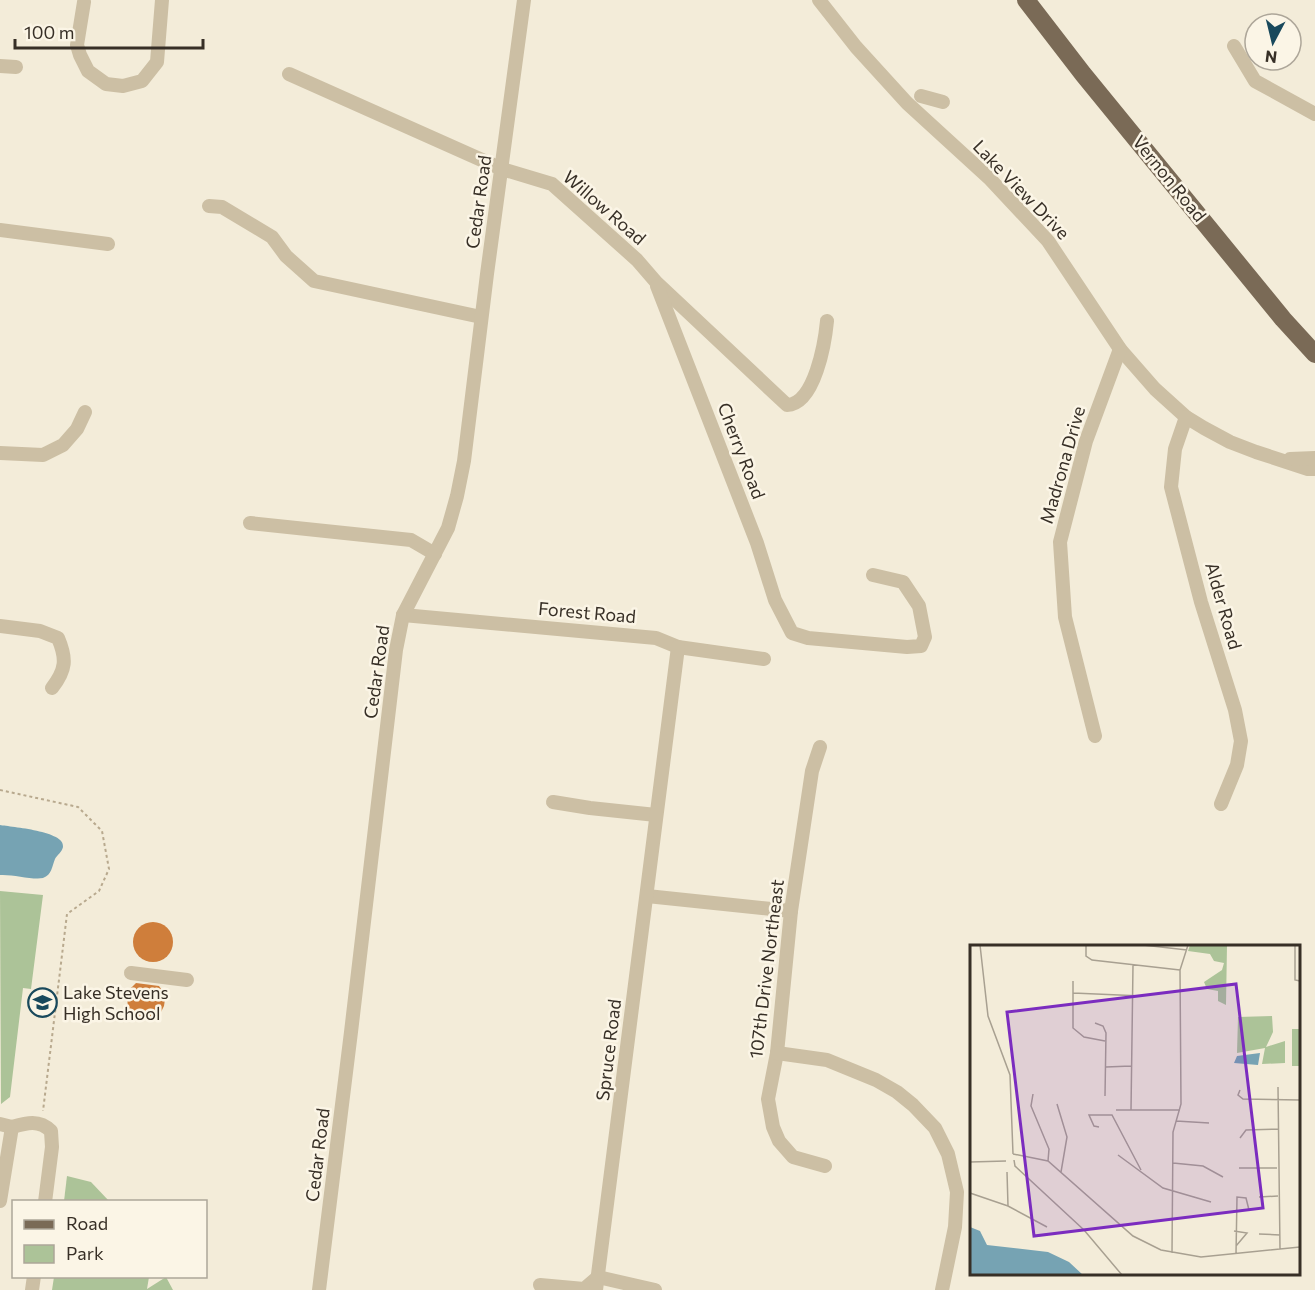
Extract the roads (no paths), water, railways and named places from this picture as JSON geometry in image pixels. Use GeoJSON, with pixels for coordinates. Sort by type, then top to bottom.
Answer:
{"type":"FeatureCollection","features":[{"type":"Feature","properties":{"kind":"main road","name":"Vernon Road"},"geometry":{"type":"LineString","coordinates":[[1026,0],[1083,74],[1283,320],[1315,354]]}},
{"type":"Feature","properties":{"kind":"street"},"geometry":{"type":"LineString","coordinates":[[84,2],[77,45],[80,55],[88,71],[106,84],[123,86],[142,81],[157,62],[162,0]]}},
{"type":"Feature","properties":{"kind":"street","name":"Cedar Road"},"geometry":{"type":"LineString","coordinates":[[319,1290],[394,663],[403,615],[448,528],[464,461],[524,0]]}},
{"type":"Feature","properties":{"kind":"street","name":"Lake View Drive"},"geometry":{"type":"LineString","coordinates":[[819,0],[856,47],[907,103],[989,178],[1048,241],[1120,349],[1155,388],[1186,417],[1204,429],[1256,452],[1308,469],[1315,469]]}},
{"type":"Feature","properties":{"kind":"street"},"geometry":{"type":"LineString","coordinates":[[1234,46],[1255,81],[1315,114]]}},
{"type":"Feature","properties":{"kind":"street"},"geometry":{"type":"LineString","coordinates":[[0,66],[16,67]]}},
{"type":"Feature","properties":{"kind":"street","name":"Willow Road"},"geometry":{"type":"LineString","coordinates":[[290,74],[502,169],[552,184],[637,260],[656,282],[787,405],[797,402],[810,386],[819,366],[827,321]]}},
{"type":"Feature","properties":{"kind":"street"},"geometry":{"type":"LineString","coordinates":[[921,96],[943,102]]}},
{"type":"Feature","properties":{"kind":"street"},"geometry":{"type":"LineString","coordinates":[[209,206],[222,207],[272,237],[286,256],[314,281],[482,317]]}},
{"type":"Feature","properties":{"kind":"street"},"geometry":{"type":"LineString","coordinates":[[0,230],[108,244]]}},
{"type":"Feature","properties":{"kind":"street","name":"Cherry Road"},"geometry":{"type":"LineString","coordinates":[[656,282],[757,543],[775,600],[792,633],[808,638],[907,647],[921,646],[925,637],[919,606],[903,582],[873,575]]}},
{"type":"Feature","properties":{"kind":"street","name":"Madrona Drive"},"geometry":{"type":"LineString","coordinates":[[1095,736],[1065,617],[1060,542],[1086,441],[1120,349]]}},
{"type":"Feature","properties":{"kind":"street"},"geometry":{"type":"LineString","coordinates":[[0,453],[43,455],[63,445],[77,429],[85,412]]}},
{"type":"Feature","properties":{"kind":"street","name":"Alder Road"},"geometry":{"type":"LineString","coordinates":[[1186,417],[1175,448],[1171,487],[1201,602],[1235,710],[1241,741],[1237,765],[1221,804]]}},
{"type":"Feature","properties":{"kind":"street","name":"Lake View Drive"},"geometry":{"type":"LineString","coordinates":[[1282,459],[1315,458]]}},
{"type":"Feature","properties":{"kind":"street"},"geometry":{"type":"LineString","coordinates":[[250,523],[411,540],[435,554]]}},
{"type":"Feature","properties":{"kind":"street","name":"Forest Road"},"geometry":{"type":"LineString","coordinates":[[403,615],[656,638],[678,647],[764,659]]}},
{"type":"Feature","properties":{"kind":"street"},"geometry":{"type":"LineString","coordinates":[[0,626],[40,631],[58,638],[62,647],[64,669],[52,688]]}},
{"type":"Feature","properties":{"kind":"street","name":"Spruce Road"},"geometry":{"type":"LineString","coordinates":[[597,1284],[678,647]]}},
{"type":"Feature","properties":{"kind":"street","name":"107th Drive Northeast"},"geometry":{"type":"LineString","coordinates":[[820,747],[812,771],[791,911],[777,1053],[768,1099],[773,1127],[779,1141],[794,1157],[825,1166]]}},
{"type":"Feature","properties":{"kind":"street"},"geometry":{"type":"LineString","coordinates":[[553,802],[656,815]]}},
{"type":"Feature","properties":{"kind":"street"},"geometry":{"type":"LineString","coordinates":[[647,896],[791,911]]}},
{"type":"Feature","properties":{"kind":"street"},"geometry":{"type":"LineString","coordinates":[[131,973],[187,980]]}},
{"type":"Feature","properties":{"kind":"street"},"geometry":{"type":"LineString","coordinates":[[777,1053],[826,1060],[876,1080],[897,1092],[913,1105],[935,1128],[948,1154],[957,1192],[955,1227],[942,1290]]}},
{"type":"Feature","properties":{"kind":"street"},"geometry":{"type":"LineString","coordinates":[[0,1201],[6,1126],[25,1123],[47,1126],[53,1136],[45,1200]]}},
{"type":"Feature","properties":{"kind":"street"},"geometry":{"type":"LineString","coordinates":[[540,1285],[584,1289],[597,1284],[655,1290]]}},
{"type":"Feature","properties":{"kind":"water"},"geometry":{"type":"Polygon","coordinates":[[[0,825],[47,834],[62,842],[63,847],[48,875],[38,878],[0,875],[0,825]]]}},
{"type":"Feature","properties":{"kind":"place","name":"Lake Stevens High School"},"geometry":{"type":"Point","coordinates":[42,1003]}}]}
